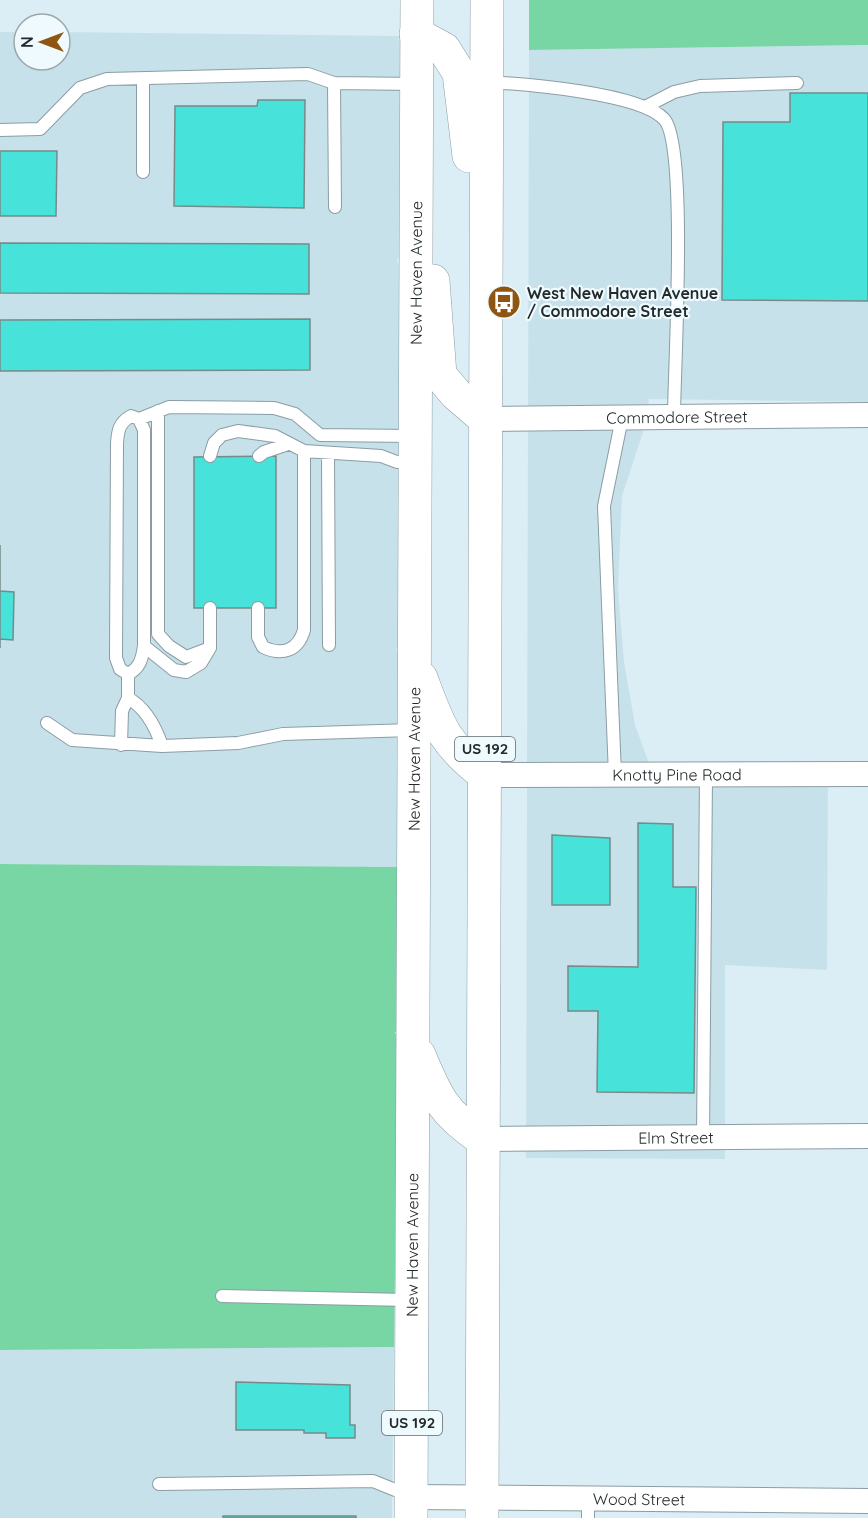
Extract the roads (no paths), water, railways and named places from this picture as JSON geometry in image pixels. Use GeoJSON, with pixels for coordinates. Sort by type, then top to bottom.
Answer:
{"type":"FeatureCollection","features":[{"type":"Feature","properties":{"kind":"main road","name":"New Haven Avenue"},"geometry":{"type":"LineString","coordinates":[[411,1507],[414,1300],[413,730],[417,0]]}},
{"type":"Feature","properties":{"kind":"main road","name":"US 192"},"geometry":{"type":"LineString","coordinates":[[482,1508],[487,0]]}},
{"type":"Feature","properties":{"kind":"main road"},"geometry":{"type":"LineString","coordinates":[[416,34],[444,49],[459,73],[486,292]]}},
{"type":"Feature","properties":{"kind":"main road"},"geometry":{"type":"LineString","coordinates":[[416,237],[434,284],[440,375],[456,394],[485,419]]}},
{"type":"Feature","properties":{"kind":"main road"},"geometry":{"type":"LineString","coordinates":[[414,657],[438,726],[459,755],[485,776]]}},
{"type":"Feature","properties":{"kind":"main road"},"geometry":{"type":"LineString","coordinates":[[413,1040],[435,1094],[456,1122],[482,1140]]}},
{"type":"Feature","properties":{"kind":"street","name":"Commodore Street"},"geometry":{"type":"LineString","coordinates":[[485,419],[868,415]]}},
{"type":"Feature","properties":{"kind":"street","name":"Knotty Pine Road"},"geometry":{"type":"LineString","coordinates":[[485,776],[868,774]]}},
{"type":"Feature","properties":{"kind":"street","name":"Elm Street"},"geometry":{"type":"LineString","coordinates":[[482,1140],[868,1136]]}},
{"type":"Feature","properties":{"kind":"street","name":"Wood Street"},"geometry":{"type":"LineString","coordinates":[[411,1507],[802,1509],[868,1501]]}},
{"type":"Feature","properties":{"kind":"lane"},"geometry":{"type":"LineString","coordinates":[[0,130],[40,129],[81,88],[107,80],[308,74],[334,83],[416,84]]}},
{"type":"Feature","properties":{"kind":"lane"},"geometry":{"type":"LineString","coordinates":[[143,79],[143,172]]}},
{"type":"Feature","properties":{"kind":"lane"},"geometry":{"type":"LineString","coordinates":[[487,82],[593,94],[645,107],[658,114],[668,125],[677,184],[674,417]]}},
{"type":"Feature","properties":{"kind":"lane"},"geometry":{"type":"LineString","coordinates":[[334,83],[335,207]]}},
{"type":"Feature","properties":{"kind":"lane"},"geometry":{"type":"LineString","coordinates":[[645,107],[674,92],[700,86],[797,83]]}},
{"type":"Feature","properties":{"kind":"lane"},"geometry":{"type":"LineString","coordinates":[[129,674],[120,669],[117,658],[117,443],[118,428],[123,421],[131,416],[139,419],[169,407],[274,408],[295,414],[320,435],[414,449]]}},
{"type":"Feature","properties":{"kind":"lane"},"geometry":{"type":"LineString","coordinates":[[158,411],[159,634],[169,646],[186,657],[210,648]]}},
{"type":"Feature","properties":{"kind":"lane"},"geometry":{"type":"LineString","coordinates":[[615,775],[604,506],[622,418]]}},
{"type":"Feature","properties":{"kind":"lane"},"geometry":{"type":"LineString","coordinates":[[129,674],[136,670],[142,660],[144,646],[144,430],[139,419]]}},
{"type":"Feature","properties":{"kind":"lane"},"geometry":{"type":"LineString","coordinates":[[210,456],[214,443],[222,435],[238,431],[260,432],[275,436],[304,451],[381,456],[397,462],[414,449]]}},
{"type":"Feature","properties":{"kind":"lane"},"geometry":{"type":"LineString","coordinates":[[259,456],[288,444]]}},
{"type":"Feature","properties":{"kind":"lane"},"geometry":{"type":"LineString","coordinates":[[258,608],[258,637],[263,647],[274,652],[282,652],[293,648],[301,641],[304,630],[304,451]]}},
{"type":"Feature","properties":{"kind":"lane"},"geometry":{"type":"LineString","coordinates":[[328,454],[329,645]]}},
{"type":"Feature","properties":{"kind":"lane"},"geometry":{"type":"LineString","coordinates":[[144,646],[174,670],[186,672],[201,663],[210,648],[210,608]]}},
{"type":"Feature","properties":{"kind":"lane"},"geometry":{"type":"LineString","coordinates":[[121,745],[122,711],[129,698],[129,674]]}},
{"type":"Feature","properties":{"kind":"lane"},"geometry":{"type":"LineString","coordinates":[[129,698],[141,707],[158,733],[162,746]]}},
{"type":"Feature","properties":{"kind":"lane"},"geometry":{"type":"LineString","coordinates":[[47,723],[72,740],[162,746],[238,743],[283,734],[413,730]]}},
{"type":"Feature","properties":{"kind":"lane"},"geometry":{"type":"LineString","coordinates":[[703,1138],[706,775]]}},
{"type":"Feature","properties":{"kind":"lane"},"geometry":{"type":"LineString","coordinates":[[222,1296],[414,1300]]}},
{"type":"Feature","properties":{"kind":"lane"},"geometry":{"type":"LineString","coordinates":[[159,1484],[373,1481],[411,1507]]}},
{"type":"Feature","properties":{"kind":"place","name":"West New Haven Avenue / Commodore Street"},"geometry":{"type":"Point","coordinates":[504,302]}}]}
